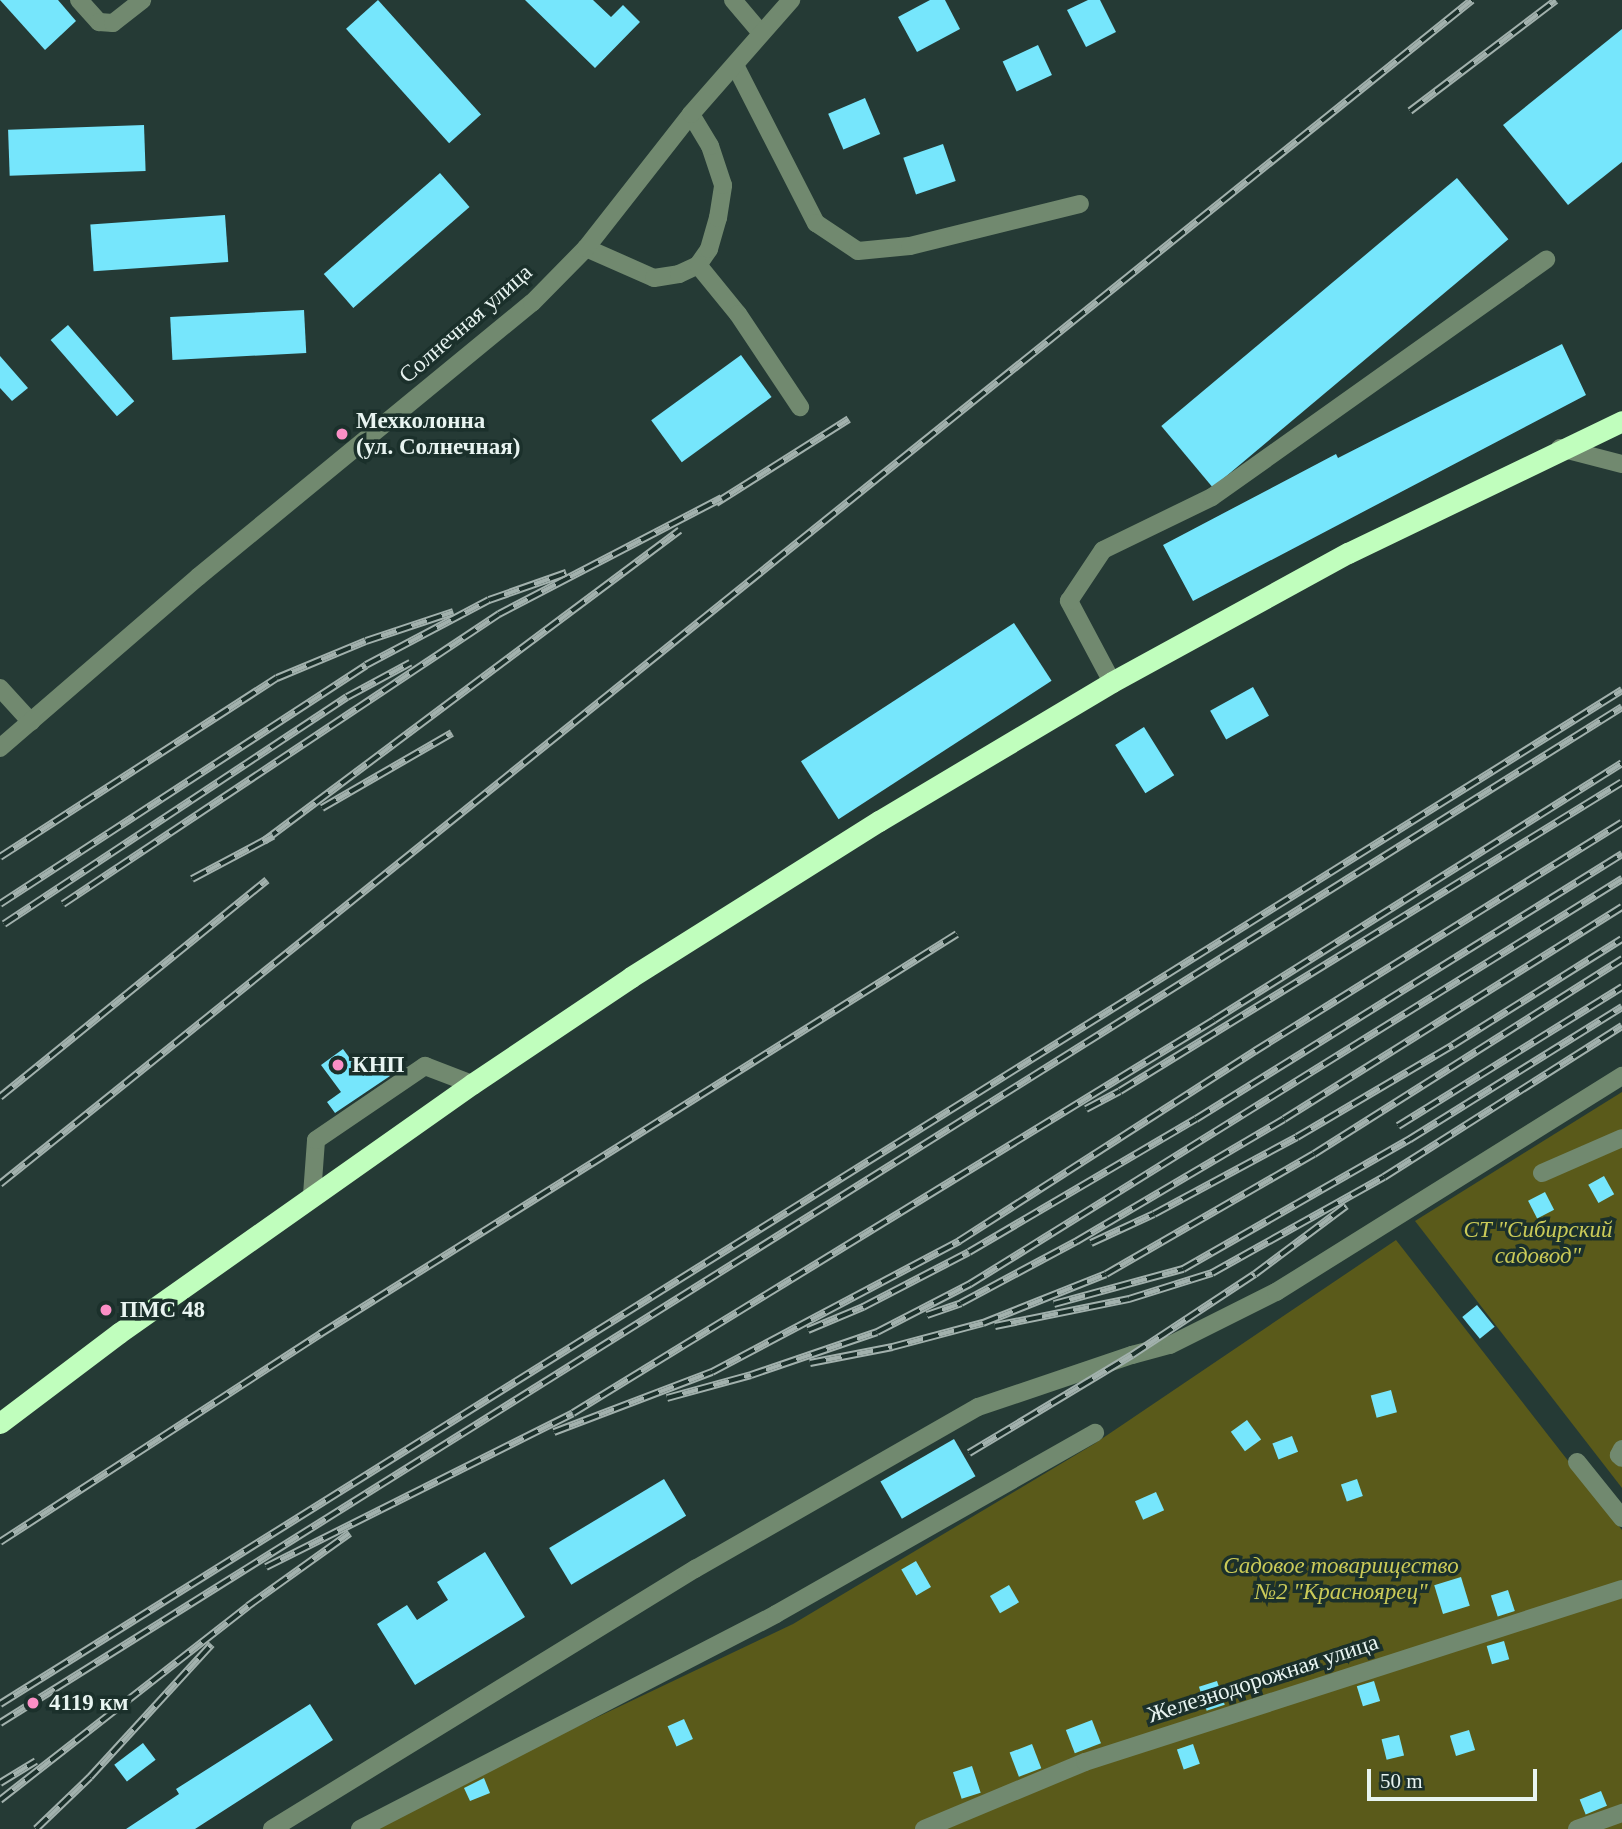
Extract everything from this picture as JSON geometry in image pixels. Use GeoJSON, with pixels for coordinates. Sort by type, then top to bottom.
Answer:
{"type":"FeatureCollection","features":[{"type":"Feature","properties":{"kind":"highway"},"geometry":{"type":"LineString","coordinates":[[0,1423],[312,1195],[472,1084],[631,977],[879,821],[1112,681],[1348,553],[1622,421]]}},
{"type":"Feature","properties":{"kind":"street"},"geometry":{"type":"LineString","coordinates":[[79,0],[99,22],[113,23],[142,0]]}},
{"type":"Feature","properties":{"kind":"street"},"geometry":{"type":"LineString","coordinates":[[733,0],[761,33]]}},
{"type":"Feature","properties":{"kind":"street","name":"Солнечная улица"},"geometry":{"type":"LineString","coordinates":[[0,748],[198,577],[533,303],[586,248],[691,114],[791,0]]}},
{"type":"Feature","properties":{"kind":"street"},"geometry":{"type":"LineString","coordinates":[[734,65],[816,223],[858,251],[910,246],[1080,204]]}},
{"type":"Feature","properties":{"kind":"street"},"geometry":{"type":"LineString","coordinates":[[586,248],[654,278],[680,274],[698,265],[709,249],[718,218],[723,185],[710,146],[691,114]]}},
{"type":"Feature","properties":{"kind":"street"},"geometry":{"type":"LineString","coordinates":[[1112,681],[1069,601],[1103,550],[1212,497],[1546,260]]}},
{"type":"Feature","properties":{"kind":"street"},"geometry":{"type":"LineString","coordinates":[[698,265],[738,314],[800,407]]}},
{"type":"Feature","properties":{"kind":"street"},"geometry":{"type":"LineString","coordinates":[[1560,449],[1622,464]]}},
{"type":"Feature","properties":{"kind":"street"},"geometry":{"type":"LineString","coordinates":[[0,688],[30,722]]}},
{"type":"Feature","properties":{"kind":"street"},"geometry":{"type":"LineString","coordinates":[[312,1195],[316,1140],[425,1066],[472,1084]]}},
{"type":"Feature","properties":{"kind":"street"},"geometry":{"type":"LineString","coordinates":[[272,1829],[695,1569],[978,1408],[1132,1355],[1170,1345],[1276,1292],[1622,1076]]}},
{"type":"Feature","properties":{"kind":"street"},"geometry":{"type":"LineString","coordinates":[[1542,1173],[1622,1138]]}},
{"type":"Feature","properties":{"kind":"street"},"geometry":{"type":"LineString","coordinates":[[360,1829],[776,1614],[1094,1433]]}},
{"type":"Feature","properties":{"kind":"street"},"geometry":{"type":"LineString","coordinates":[[1622,1450],[1619,1455],[1622,1458]]}},
{"type":"Feature","properties":{"kind":"street"},"geometry":{"type":"LineString","coordinates":[[1577,1462],[1622,1518]]}},
{"type":"Feature","properties":{"kind":"street","name":"Железнодорожная улица"},"geometry":{"type":"LineString","coordinates":[[924,1829],[1085,1762],[1622,1589]]}},
{"type":"Feature","properties":{"kind":"street"},"geometry":{"type":"LineString","coordinates":[[1577,1829],[1622,1813]]}},
{"type":"Feature","properties":{"kind":"green space","name":"СТ \"Сибирский садовод\""},"geometry":{"type":"Polygon","coordinates":[[[1622,1092],[1622,1488],[1415,1221],[1622,1092]]]}},
{"type":"Feature","properties":{"kind":"green space","name":"Садовое товарищество №2 \"Красноярец\""},"geometry":{"type":"Polygon","coordinates":[[[1396,1240],[1622,1530],[1622,1829],[375,1829],[526,1751],[793,1624],[1094,1444],[1396,1240]]]}},
{"type":"Feature","properties":{"kind":"building"},"geometry":{"type":"Polygon","coordinates":[[[0,0],[58,0],[76,21],[45,50],[0,0]]]}},
{"type":"Feature","properties":{"kind":"building"},"geometry":{"type":"Polygon","coordinates":[[[378,0],[481,114],[449,143],[346,29],[378,0]]]}},
{"type":"Feature","properties":{"kind":"building"},"geometry":{"type":"Polygon","coordinates":[[[525,0],[593,0],[611,17],[623,5],[640,22],[595,68],[525,0]]]}},
{"type":"Feature","properties":{"kind":"building"},"geometry":{"type":"Polygon","coordinates":[[[930,0],[945,0],[960,29],[917,52],[898,17],[930,0]]]}},
{"type":"Feature","properties":{"kind":"building"},"geometry":{"type":"Polygon","coordinates":[[[1088,0],[1100,0],[1116,32],[1086,47],[1067,10],[1088,0]]]}},
{"type":"Feature","properties":{"kind":"building"},"geometry":{"type":"Polygon","coordinates":[[[1622,29],[1622,162],[1568,205],[1503,125],[1622,29]]]}},
{"type":"Feature","properties":{"kind":"building"},"geometry":{"type":"Polygon","coordinates":[[[1038,45],[1052,75],[1017,91],[1003,61],[1038,45]]]}},
{"type":"Feature","properties":{"kind":"building"},"geometry":{"type":"Polygon","coordinates":[[[865,98],[880,134],[843,150],[828,114],[865,98]]]}},
{"type":"Feature","properties":{"kind":"building"},"geometry":{"type":"Polygon","coordinates":[[[144,125],[146,171],[10,176],[8,130],[144,125]]]}},
{"type":"Feature","properties":{"kind":"building"},"geometry":{"type":"Polygon","coordinates":[[[943,144],[956,181],[916,195],[903,158],[943,144]]]}},
{"type":"Feature","properties":{"kind":"building"},"geometry":{"type":"Polygon","coordinates":[[[440,173],[470,207],[353,308],[324,274],[440,173]]]}},
{"type":"Feature","properties":{"kind":"building"},"geometry":{"type":"Polygon","coordinates":[[[1457,178],[1508,239],[1213,487],[1161,426],[1457,178]]]}},
{"type":"Feature","properties":{"kind":"building"},"geometry":{"type":"Polygon","coordinates":[[[225,215],[228,262],[94,271],[90,224],[225,215]]]}},
{"type":"Feature","properties":{"kind":"building"},"geometry":{"type":"Polygon","coordinates":[[[304,310],[306,353],[172,360],[170,317],[304,310]]]}},
{"type":"Feature","properties":{"kind":"building"},"geometry":{"type":"Polygon","coordinates":[[[68,325],[134,401],[117,416],[51,340],[68,325]]]}},
{"type":"Feature","properties":{"kind":"building"},"geometry":{"type":"Polygon","coordinates":[[[1562,344],[1586,395],[1193,601],[1163,545],[1336,454],[1338,458],[1562,344]]]}},
{"type":"Feature","properties":{"kind":"building"},"geometry":{"type":"Polygon","coordinates":[[[741,355],[772,397],[682,462],[651,420],[741,355]]]}},
{"type":"Feature","properties":{"kind":"building"},"geometry":{"type":"Polygon","coordinates":[[[0,356],[28,388],[12,401],[0,388],[0,356]]]}},
{"type":"Feature","properties":{"kind":"building"},"geometry":{"type":"Polygon","coordinates":[[[1014,623],[1052,681],[839,819],[801,761],[1014,623]]]}},
{"type":"Feature","properties":{"kind":"building"},"geometry":{"type":"Polygon","coordinates":[[[1253,687],[1269,716],[1226,740],[1210,711],[1253,687]]]}},
{"type":"Feature","properties":{"kind":"building"},"geometry":{"type":"Polygon","coordinates":[[[1144,727],[1174,775],[1145,793],[1115,745],[1144,727]]]}},
{"type":"Feature","properties":{"kind":"building"},"geometry":{"type":"Polygon","coordinates":[[[343,1049],[363,1076],[380,1064],[390,1076],[335,1113],[327,1102],[341,1092],[321,1065],[343,1049]]]}},
{"type":"Feature","properties":{"kind":"building"},"geometry":{"type":"Polygon","coordinates":[[[1604,1176],[1614,1194],[1598,1203],[1588,1185],[1604,1176]]]}},
{"type":"Feature","properties":{"kind":"building"},"geometry":{"type":"Polygon","coordinates":[[[1545,1192],[1554,1210],[1537,1218],[1528,1201],[1545,1192]]]}},
{"type":"Feature","properties":{"kind":"building"},"geometry":{"type":"Polygon","coordinates":[[[1477,1305],[1495,1327],[1480,1339],[1462,1317],[1477,1305]]]}},
{"type":"Feature","properties":{"kind":"building"},"geometry":{"type":"Polygon","coordinates":[[[1391,1390],[1397,1412],[1377,1418],[1371,1395],[1391,1390]]]}},
{"type":"Feature","properties":{"kind":"building"},"geometry":{"type":"Polygon","coordinates":[[[1247,1420],[1261,1439],[1245,1451],[1231,1432],[1247,1420]]]}},
{"type":"Feature","properties":{"kind":"building"},"geometry":{"type":"Polygon","coordinates":[[[1292,1436],[1298,1452],[1278,1459],[1272,1444],[1292,1436]]]}},
{"type":"Feature","properties":{"kind":"building"},"geometry":{"type":"Polygon","coordinates":[[[954,1439],[976,1476],[902,1519],[880,1482],[954,1439]]]}},
{"type":"Feature","properties":{"kind":"building"},"geometry":{"type":"Polygon","coordinates":[[[664,1479],[686,1516],[571,1585],[549,1548],[664,1479]]]}},
{"type":"Feature","properties":{"kind":"building"},"geometry":{"type":"Polygon","coordinates":[[[1357,1479],[1363,1496],[1347,1502],[1341,1485],[1357,1479]]]}},
{"type":"Feature","properties":{"kind":"building"},"geometry":{"type":"Polygon","coordinates":[[[1156,1492],[1164,1510],[1143,1520],[1135,1501],[1156,1492]]]}},
{"type":"Feature","properties":{"kind":"building"},"geometry":{"type":"Polygon","coordinates":[[[485,1552],[525,1617],[415,1685],[377,1624],[407,1605],[417,1620],[448,1600],[437,1582],[485,1552]]]}},
{"type":"Feature","properties":{"kind":"building"},"geometry":{"type":"Polygon","coordinates":[[[916,1561],[931,1587],[916,1595],[901,1570],[916,1561]]]}},
{"type":"Feature","properties":{"kind":"building"},"geometry":{"type":"Polygon","coordinates":[[[1461,1577],[1470,1606],[1443,1614],[1434,1585],[1461,1577]]]}},
{"type":"Feature","properties":{"kind":"building"},"geometry":{"type":"Polygon","coordinates":[[[1009,1585],[1019,1602],[1000,1613],[990,1596],[1009,1585]]]}},
{"type":"Feature","properties":{"kind":"building"},"geometry":{"type":"Polygon","coordinates":[[[1508,1590],[1515,1611],[1498,1616],[1491,1596],[1508,1590]]]}},
{"type":"Feature","properties":{"kind":"building"},"geometry":{"type":"Polygon","coordinates":[[[1504,1641],[1509,1659],[1492,1664],[1487,1646],[1504,1641]]]}},
{"type":"Feature","properties":{"kind":"building"},"geometry":{"type":"Polygon","coordinates":[[[1217,1681],[1225,1705],[1207,1711],[1199,1687],[1217,1681]]]}},
{"type":"Feature","properties":{"kind":"building"},"geometry":{"type":"Polygon","coordinates":[[[1374,1681],[1380,1701],[1363,1706],[1357,1686],[1374,1681]]]}},
{"type":"Feature","properties":{"kind":"building"},"geometry":{"type":"Polygon","coordinates":[[[310,1704],[333,1740],[195,1829],[126,1829],[179,1794],[176,1789],[310,1704]]]}},
{"type":"Feature","properties":{"kind":"building"},"geometry":{"type":"Polygon","coordinates":[[[684,1719],[693,1739],[677,1746],[668,1726],[684,1719]]]}},
{"type":"Feature","properties":{"kind":"building"},"geometry":{"type":"Polygon","coordinates":[[[1092,1720],[1101,1743],[1075,1753],[1066,1730],[1092,1720]]]}},
{"type":"Feature","properties":{"kind":"building"},"geometry":{"type":"Polygon","coordinates":[[[1469,1730],[1475,1750],[1456,1756],[1450,1736],[1469,1730]]]}},
{"type":"Feature","properties":{"kind":"building"},"geometry":{"type":"Polygon","coordinates":[[[1399,1735],[1404,1755],[1387,1760],[1382,1739],[1399,1735]]]}},
{"type":"Feature","properties":{"kind":"building"},"geometry":{"type":"Polygon","coordinates":[[[143,1743],[156,1760],[127,1781],[114,1765],[143,1743]]]}},
{"type":"Feature","properties":{"kind":"building"},"geometry":{"type":"Polygon","coordinates":[[[1032,1744],[1041,1768],[1019,1777],[1010,1753],[1032,1744]]]}},
{"type":"Feature","properties":{"kind":"building"},"geometry":{"type":"Polygon","coordinates":[[[1193,1744],[1200,1764],[1184,1769],[1177,1750],[1193,1744]]]}},
{"type":"Feature","properties":{"kind":"building"},"geometry":{"type":"Polygon","coordinates":[[[972,1766],[981,1793],[962,1799],[953,1772],[972,1766]]]}},
{"type":"Feature","properties":{"kind":"building"},"geometry":{"type":"Polygon","coordinates":[[[484,1778],[490,1793],[470,1801],[464,1788],[484,1778]]]}},
{"type":"Feature","properties":{"kind":"building"},"geometry":{"type":"Polygon","coordinates":[[[1601,1791],[1607,1806],[1586,1814],[1580,1800],[1601,1791]]]}},
{"type":"Feature","properties":{"kind":"railway"},"geometry":{"type":"LineString","coordinates":[[0,1184],[1472,0]]}},
{"type":"Feature","properties":{"kind":"railway"},"geometry":{"type":"LineString","coordinates":[[1410,111],[1556,0]]}},
{"type":"Feature","properties":{"kind":"railway"},"geometry":{"type":"LineString","coordinates":[[716,503],[849,419]]}},
{"type":"Feature","properties":{"kind":"railway"},"geometry":{"type":"LineString","coordinates":[[63,904],[499,614],[722,498]]}},
{"type":"Feature","properties":{"kind":"railway"},"geometry":{"type":"LineString","coordinates":[[264,841],[680,530]]}},
{"type":"Feature","properties":{"kind":"railway"},"geometry":{"type":"LineString","coordinates":[[0,904],[366,665],[489,600],[566,573]]}},
{"type":"Feature","properties":{"kind":"railway"},"geometry":{"type":"LineString","coordinates":[[0,857],[277,678],[366,641],[453,612]]}},
{"type":"Feature","properties":{"kind":"railway"},"geometry":{"type":"LineString","coordinates":[[4,924],[347,697],[410,663]]}},
{"type":"Feature","properties":{"kind":"railway"},"geometry":{"type":"LineString","coordinates":[[0,1704],[1622,690]]}},
{"type":"Feature","properties":{"kind":"railway"},"geometry":{"type":"LineString","coordinates":[[0,1723],[1622,707]]}},
{"type":"Feature","properties":{"kind":"railway"},"geometry":{"type":"LineString","coordinates":[[322,808],[452,733]]}},
{"type":"Feature","properties":{"kind":"railway"},"geometry":{"type":"LineString","coordinates":[[266,1567],[573,1413],[1214,1020],[1622,763]]}},
{"type":"Feature","properties":{"kind":"railway"},"geometry":{"type":"LineString","coordinates":[[1086,1109],[1120,1091],[1622,782]]}},
{"type":"Feature","properties":{"kind":"railway"},"geometry":{"type":"LineString","coordinates":[[554,1432],[712,1372],[959,1241],[1255,1051],[1622,823]]}},
{"type":"Feature","properties":{"kind":"railway"},"geometry":{"type":"LineString","coordinates":[[192,879],[273,836]]}},
{"type":"Feature","properties":{"kind":"railway"},"geometry":{"type":"LineString","coordinates":[[808,1330],[863,1307],[969,1252],[1196,1119],[1622,854]]}},
{"type":"Feature","properties":{"kind":"railway"},"geometry":{"type":"LineString","coordinates":[[667,1398],[751,1375],[877,1332],[970,1284],[1622,879]]}},
{"type":"Feature","properties":{"kind":"railway"},"geometry":{"type":"LineString","coordinates":[[0,1097],[267,880]]}},
{"type":"Feature","properties":{"kind":"railway"},"geometry":{"type":"LineString","coordinates":[[927,1315],[961,1303],[1077,1241],[1284,1119],[1622,907]]}},
{"type":"Feature","properties":{"kind":"railway"},"geometry":{"type":"LineString","coordinates":[[0,1542],[320,1334],[957,934]]}},
{"type":"Feature","properties":{"kind":"railway"},"geometry":{"type":"LineString","coordinates":[[1091,1243],[1154,1214],[1297,1137],[1453,1045],[1622,939]]}},
{"type":"Feature","properties":{"kind":"railway"},"geometry":{"type":"LineString","coordinates":[[810,1363],[892,1347],[983,1323],[1106,1274],[1314,1154],[1622,959]]}},
{"type":"Feature","properties":{"kind":"railway"},"geometry":{"type":"LineString","coordinates":[[1398,1126],[1622,987]]}},
{"type":"Feature","properties":{"kind":"railway"},"geometry":{"type":"LineString","coordinates":[[1054,1304],[1183,1269],[1410,1139],[1622,1007]]}},
{"type":"Feature","properties":{"kind":"railway"},"geometry":{"type":"LineString","coordinates":[[995,1326],[1129,1299],[1212,1273],[1384,1177],[1622,1026]]}},
{"type":"Feature","properties":{"kind":"railway"},"geometry":{"type":"LineString","coordinates":[[969,1453],[1132,1355],[1255,1274],[1346,1206]]}},
{"type":"Feature","properties":{"kind":"railway"},"geometry":{"type":"LineString","coordinates":[[0,1800],[248,1606],[350,1533]]}},
{"type":"Feature","properties":{"kind":"railway"},"geometry":{"type":"LineString","coordinates":[[36,1829],[90,1777],[212,1644]]}},
{"type":"Feature","properties":{"kind":"railway"},"geometry":{"type":"LineString","coordinates":[[0,1783],[36,1761]]}},
{"type":"Feature","properties":{"kind":"place","name":"Мехколонна (ул. Солнечная)"},"geometry":{"type":"Point","coordinates":[342,434]}},
{"type":"Feature","properties":{"kind":"place","name":"КНП"},"geometry":{"type":"Point","coordinates":[338,1065]}},
{"type":"Feature","properties":{"kind":"place","name":"ПМС 48"},"geometry":{"type":"Point","coordinates":[106,1310]}},
{"type":"Feature","properties":{"kind":"place","name":"4119 км"},"geometry":{"type":"Point","coordinates":[33,1703]}}]}
